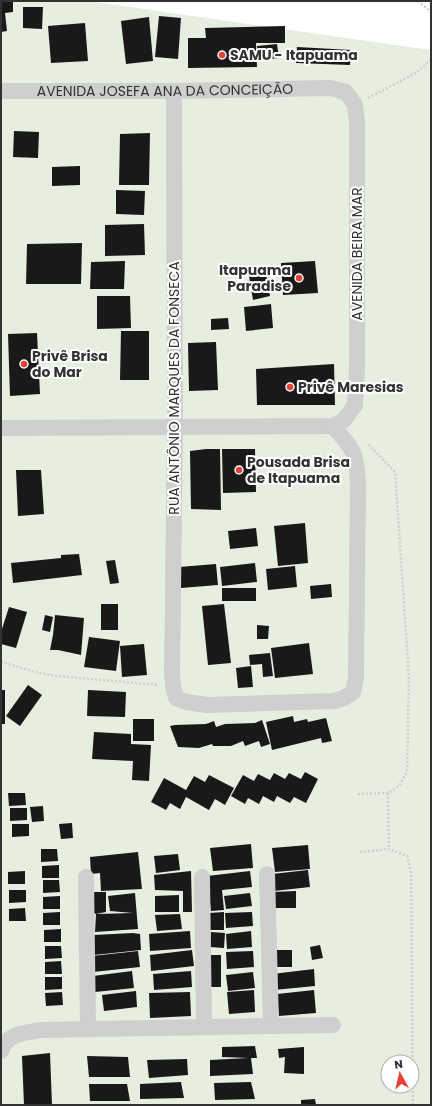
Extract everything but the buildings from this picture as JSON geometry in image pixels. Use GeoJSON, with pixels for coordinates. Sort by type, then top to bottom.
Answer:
{"type":"FeatureCollection","features":[{"type":"Feature","properties":{"kind":"street","name":"AVENIDA JOSEFA ANA DA CONCEIÇÃO"},"geometry":{"type":"LineString","coordinates":[[1,91],[174,91],[330,88],[346,92],[355,105]]}},
{"type":"Feature","properties":{"kind":"street","name":"RUA ANTÔNIO MARQUES DA FONSECA"},"geometry":{"type":"LineString","coordinates":[[173,686],[175,426],[174,91]]}},
{"type":"Feature","properties":{"kind":"street","name":"AVENIDA BEIRA MAR"},"geometry":{"type":"LineString","coordinates":[[333,426],[344,420],[356,405],[357,121],[355,105]]}},
{"type":"Feature","properties":{"kind":"street"},"geometry":{"type":"LineString","coordinates":[[1,428],[333,426],[346,441],[354,455],[358,481],[356,678],[353,692],[344,698],[334,701],[207,705],[186,702],[176,698],[173,686]]}},
{"type":"Feature","properties":{"kind":"street"},"geometry":{"type":"LineString","coordinates":[[267,874],[271,1025]]}},
{"type":"Feature","properties":{"kind":"street"},"geometry":{"type":"LineString","coordinates":[[86,877],[88,1029]]}},
{"type":"Feature","properties":{"kind":"street"},"geometry":{"type":"LineString","coordinates":[[202,877],[204,1027]]}},
{"type":"Feature","properties":{"kind":"street"},"geometry":{"type":"LineString","coordinates":[[1,1051],[7,1041],[17,1034],[41,1030],[333,1024]]}},
{"type":"Feature","properties":{"kind":"path"},"geometry":{"type":"LineString","coordinates":[[418,1],[431,12]]}},
{"type":"Feature","properties":{"kind":"path"},"geometry":{"type":"LineString","coordinates":[[355,105],[416,73],[431,60]]}},
{"type":"Feature","properties":{"kind":"path"},"geometry":{"type":"LineString","coordinates":[[358,794],[388,793],[398,786],[407,772],[409,678],[395,472],[364,441]]}},
{"type":"Feature","properties":{"kind":"path"},"geometry":{"type":"LineString","coordinates":[[1,662],[40,673],[57,676],[173,686]]}},
{"type":"Feature","properties":{"kind":"path"},"geometry":{"type":"LineString","coordinates":[[388,793],[389,849]]}},
{"type":"Feature","properties":{"kind":"path"},"geometry":{"type":"LineString","coordinates":[[360,852],[389,849],[407,856],[411,871],[413,1105]]}},
{"type":"Feature","properties":{"kind":"shaded area"},"geometry":{"type":"Polygon","coordinates":[[[1,1],[88,1],[431,50],[431,1105],[1,1105],[1,1]]]}},
{"type":"Feature","properties":{"kind":"place","name":"SAMU - Itapuama"},"geometry":{"type":"Point","coordinates":[222,55]}},
{"type":"Feature","properties":{"kind":"place","name":"Itapuama Paradise"},"geometry":{"type":"Point","coordinates":[299,278]}},
{"type":"Feature","properties":{"kind":"place","name":"Privê Brisa do Mar"},"geometry":{"type":"Point","coordinates":[24,364]}},
{"type":"Feature","properties":{"kind":"place","name":"Privê Maresias"},"geometry":{"type":"Point","coordinates":[290,387]}},
{"type":"Feature","properties":{"kind":"place","name":"Pousada Brisa de Itapuama"},"geometry":{"type":"Point","coordinates":[239,470]}}]}
